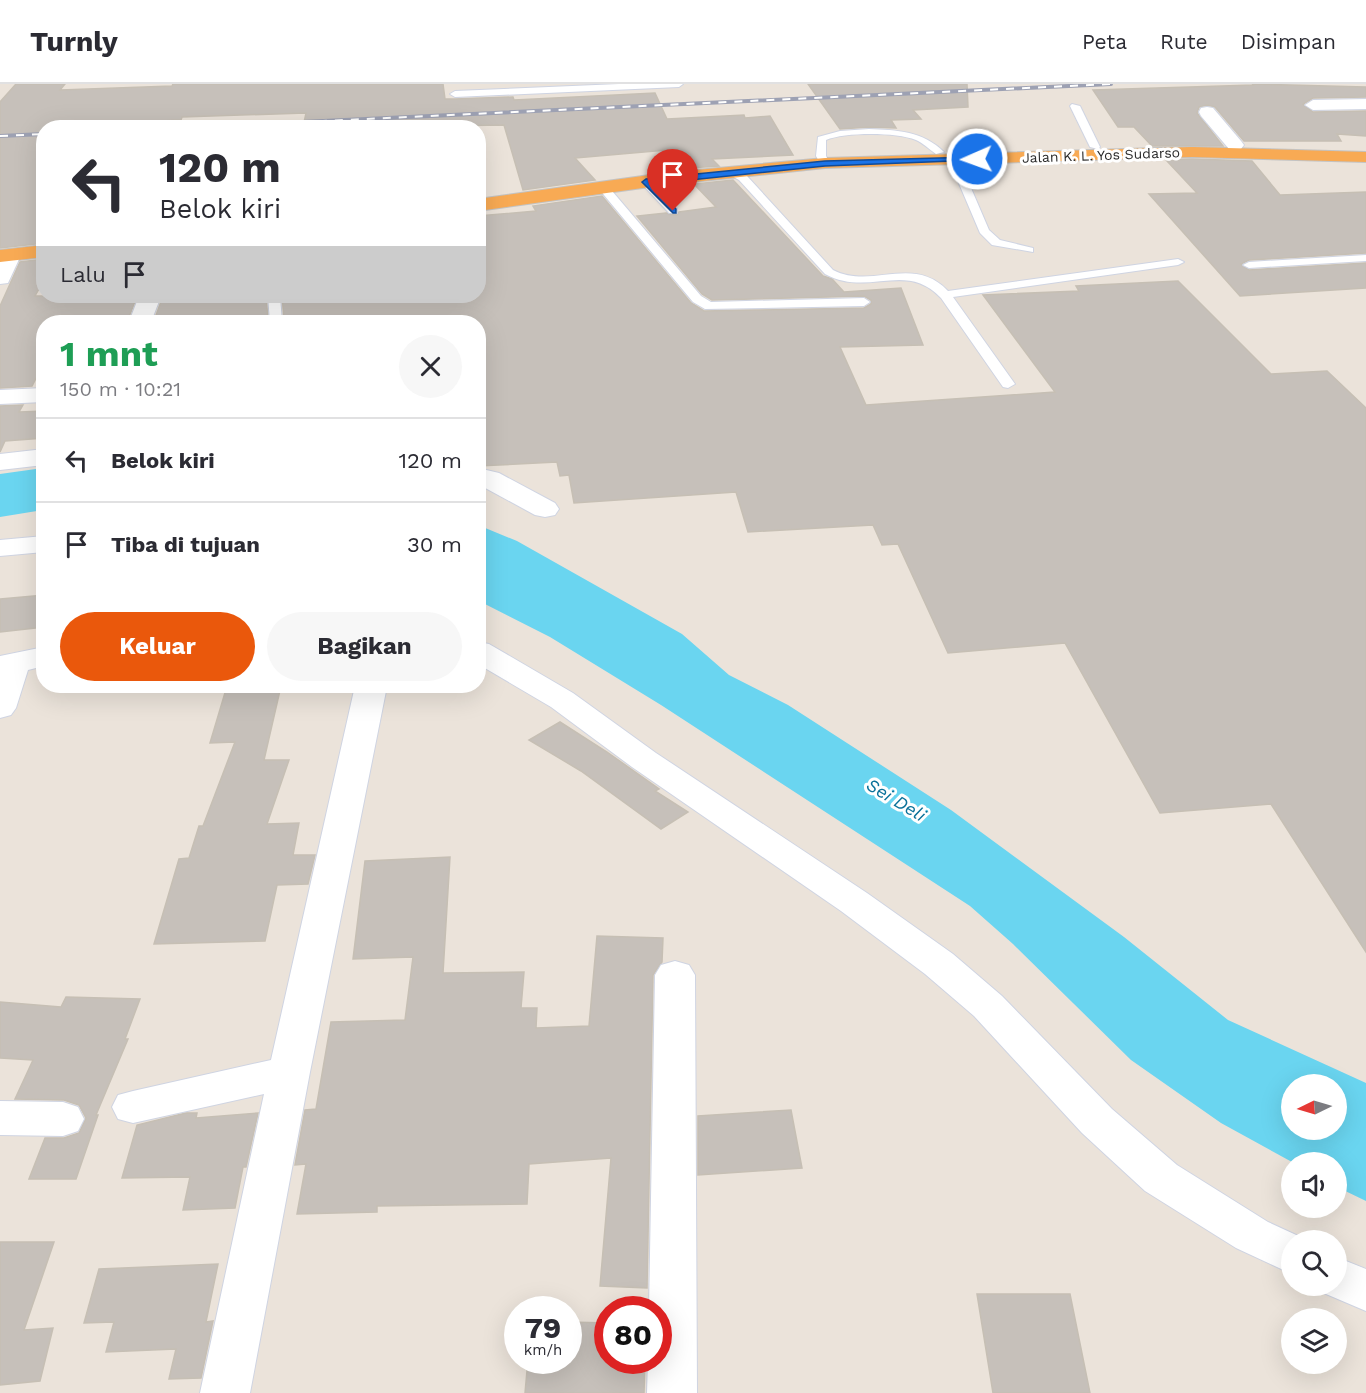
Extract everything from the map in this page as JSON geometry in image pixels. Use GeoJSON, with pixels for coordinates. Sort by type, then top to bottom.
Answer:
{"type":"FeatureCollection","features":[{"type":"Feature","properties":{"kind":"highway","name":"Jalan K. L. Yos Sudarso"},"geometry":{"type":"LineString","coordinates":[[946,156],[1095,147],[1235,145],[1364,157]]}},
{"type":"Feature","properties":{"kind":"highway","name":"Jalan K. L. Yos Sudarso"},"geometry":{"type":"LineString","coordinates":[[486,195],[682,169],[823,160],[1192,152],[1364,157]]}},
{"type":"Feature","properties":{"kind":"highway","name":"Jalan K. L. Yos Sudarso"},"geometry":{"type":"LineString","coordinates":[[486,204],[823,160]]}},
{"type":"Feature","properties":{"kind":"highway"},"geometry":{"type":"LineString","coordinates":[[4,264],[36,254]]}},
{"type":"Feature","properties":{"kind":"highway"},"geometry":{"type":"LineString","coordinates":[[4,264],[36,262]]}},
{"type":"Feature","properties":{"kind":"street"},"geometry":{"type":"LineString","coordinates":[[1313,105],[1366,104]]}},
{"type":"Feature","properties":{"kind":"street"},"geometry":{"type":"LineString","coordinates":[[1208,112],[1235,145]]}},
{"type":"Feature","properties":{"kind":"street"},"geometry":{"type":"LineString","coordinates":[[0,397],[36,395]]}},
{"type":"Feature","properties":{"kind":"street"},"geometry":{"type":"LineString","coordinates":[[0,462],[36,458]]}},
{"type":"Feature","properties":{"kind":"street"},"geometry":{"type":"LineString","coordinates":[[486,478],[546,509]]}},
{"type":"Feature","properties":{"kind":"street"},"geometry":{"type":"LineString","coordinates":[[0,548],[36,545]]}},
{"type":"Feature","properties":{"kind":"street"},"geometry":{"type":"LineString","coordinates":[[486,656],[562,700],[644,760],[854,902],[929,957],[988,1006],[1097,1121],[1161,1178],[1252,1235],[1281,1250]]}},
{"type":"Feature","properties":{"kind":"street"},"geometry":{"type":"LineString","coordinates":[[0,708],[19,662]]}},
{"type":"Feature","properties":{"kind":"street"},"geometry":{"type":"LineString","coordinates":[[225,1393],[369,693]]}},
{"type":"Feature","properties":{"kind":"street"},"geometry":{"type":"LineString","coordinates":[[672,1393],[675,975]]}},
{"type":"Feature","properties":{"kind":"street"},"geometry":{"type":"LineString","coordinates":[[133,1107],[289,1072]]}},
{"type":"Feature","properties":{"kind":"street"},"geometry":{"type":"LineString","coordinates":[[0,1118],[63,1119]]}},
{"type":"Feature","properties":{"kind":"street"},"geometry":{"type":"LineString","coordinates":[[1347,1282],[1366,1291]]}},
{"type":"Feature","properties":{"kind":"lane"},"geometry":{"type":"LineString","coordinates":[[455,94],[549,87],[679,84]]}},
{"type":"Feature","properties":{"kind":"lane"},"geometry":{"type":"LineString","coordinates":[[1075,106],[1095,147]]}},
{"type":"Feature","properties":{"kind":"lane"},"geometry":{"type":"LineString","coordinates":[[823,160],[821,139],[833,134],[898,134],[920,138],[946,156],[984,231],[996,243],[1029,250]]}},
{"type":"Feature","properties":{"kind":"lane"},"geometry":{"type":"LineString","coordinates":[[664,154],[682,169]]}},
{"type":"Feature","properties":{"kind":"lane"},"geometry":{"type":"LineString","coordinates":[[732,172],[742,178],[837,278],[860,280],[911,277],[927,280],[945,295],[1008,384]]}},
{"type":"Feature","properties":{"kind":"lane"},"geometry":{"type":"LineString","coordinates":[[646,182],[673,211]]}},
{"type":"Feature","properties":{"kind":"lane"},"geometry":{"type":"LineString","coordinates":[[603,187],[697,299],[709,306],[864,302]]}},
{"type":"Feature","properties":{"kind":"lane"},"geometry":{"type":"LineString","coordinates":[[1249,265],[1366,258]]}},
{"type":"Feature","properties":{"kind":"lane"},"geometry":{"type":"LineString","coordinates":[[945,295],[1178,262]]}},
{"type":"Feature","properties":{"kind":"water"},"geometry":{"type":"Polygon","coordinates":[[[36,469],[36,511],[0,517],[0,474],[36,469]]]}},
{"type":"Feature","properties":{"kind":"water","name":"Sei Deli"},"geometry":{"type":"Polygon","coordinates":[[[486,528],[517,541],[682,634],[729,675],[788,705],[951,810],[1124,937],[1228,1020],[1346,1074],[1281,1074],[1281,1140],[1347,1140],[1347,1074],[1366,1083],[1366,1201],[1347,1192],[1347,1152],[1281,1152],[1281,1156],[1221,1123],[1131,1060],[1013,944],[970,906],[661,705],[550,637],[486,605],[486,528]]]}},
{"type":"Feature","properties":{"kind":"building"},"geometry":{"type":"Polygon","coordinates":[[[16,84],[65,84],[60,90],[172,86],[173,84],[443,84],[445,99],[513,97],[514,100],[655,93],[667,119],[770,116],[793,155],[712,159],[719,166],[688,168],[667,150],[575,158],[595,180],[523,190],[504,125],[486,125],[486,120],[305,120],[306,113],[182,117],[181,120],[36,120],[36,244],[0,248],[0,102],[16,84]]]}},
{"type":"Feature","properties":{"kind":"building"},"geometry":{"type":"Polygon","coordinates":[[[808,84],[967,84],[968,107],[913,110],[921,119],[891,120],[896,128],[840,129],[808,84]]]}},
{"type":"Feature","properties":{"kind":"building"},"geometry":{"type":"Polygon","coordinates":[[[1252,84],[1366,87],[1366,97],[1313,98],[1303,104],[1313,112],[1366,111],[1366,136],[1337,134],[1341,141],[1244,141],[1215,107],[1207,105],[1199,107],[1197,113],[1223,146],[1152,146],[1134,127],[1118,127],[1093,90],[1254,85],[1252,84]]]}},
{"type":"Feature","properties":{"kind":"building"},"geometry":{"type":"Polygon","coordinates":[[[1166,160],[1252,161],[1280,195],[1366,192],[1366,253],[1249,260],[1241,264],[1249,270],[1366,263],[1366,288],[1240,296],[1149,194],[1197,193],[1166,160]]]}},
{"type":"Feature","properties":{"kind":"building"},"geometry":{"type":"Polygon","coordinates":[[[733,180],[823,276],[832,279],[844,292],[901,288],[923,345],[840,347],[866,405],[1055,392],[983,295],[1079,291],[1076,286],[1178,281],[1271,374],[1327,371],[1366,408],[1366,952],[1271,804],[1160,813],[1065,643],[948,653],[898,544],[882,545],[873,525],[748,532],[736,492],[574,503],[569,475],[560,476],[557,462],[486,466],[486,315],[284,315],[283,303],[486,303],[486,215],[536,211],[533,206],[602,196],[691,303],[704,311],[864,308],[871,304],[871,300],[864,296],[712,300],[702,294],[637,216],[666,213],[677,215],[679,212],[716,207],[694,184],[733,180]]]}},
{"type":"Feature","properties":{"kind":"building"},"geometry":{"type":"Polygon","coordinates":[[[36,260],[36,303],[134,303],[130,315],[36,315],[36,378],[32,386],[0,388],[0,306],[20,262],[36,260]]]}},
{"type":"Feature","properties":{"kind":"building"},"geometry":{"type":"Polygon","coordinates":[[[160,303],[267,303],[268,315],[156,315],[160,303]]]}},
{"type":"Feature","properties":{"kind":"building"},"geometry":{"type":"Polygon","coordinates":[[[23,405],[19,412],[36,411],[36,439],[5,441],[0,452],[0,406],[23,405]]]}},
{"type":"Feature","properties":{"kind":"building"},"geometry":{"type":"Polygon","coordinates":[[[36,596],[36,628],[0,632],[0,599],[36,596]]]}},
{"type":"Feature","properties":{"kind":"building"},"geometry":{"type":"Polygon","coordinates":[[[225,693],[279,693],[264,760],[289,760],[267,824],[299,823],[293,855],[315,855],[308,884],[277,885],[265,941],[154,944],[179,859],[189,858],[199,826],[203,826],[235,742],[210,743],[225,693]]]}},
{"type":"Feature","properties":{"kind":"building"},"geometry":{"type":"Polygon","coordinates":[[[560,722],[607,752],[659,789],[655,791],[688,812],[661,829],[581,771],[529,740],[560,722]]]}},
{"type":"Feature","properties":{"kind":"building"},"geometry":{"type":"Polygon","coordinates":[[[450,857],[443,973],[524,972],[521,1008],[537,1008],[536,1028],[589,1026],[597,936],[663,938],[662,962],[653,975],[647,1288],[600,1286],[611,1158],[529,1164],[527,1204],[377,1206],[377,1212],[297,1214],[306,1164],[295,1165],[305,1110],[316,1109],[331,1022],[405,1020],[413,957],[353,959],[365,861],[450,857]]]}},
{"type":"Feature","properties":{"kind":"building"},"geometry":{"type":"Polygon","coordinates":[[[66,997],[140,999],[125,1039],[128,1039],[96,1115],[98,1115],[76,1179],[29,1179],[45,1138],[64,1138],[79,1133],[86,1118],[79,1105],[64,1100],[15,1099],[33,1060],[0,1058],[0,1002],[61,1007],[66,997]]]}},
{"type":"Feature","properties":{"kind":"building"},"geometry":{"type":"Polygon","coordinates":[[[791,1110],[802,1168],[698,1175],[698,1116],[791,1110]]]}},
{"type":"Feature","properties":{"kind":"building"},"geometry":{"type":"Polygon","coordinates":[[[186,1113],[197,1113],[196,1118],[258,1113],[246,1167],[243,1167],[235,1208],[183,1210],[190,1177],[122,1178],[137,1125],[186,1113]]]}},
{"type":"Feature","properties":{"kind":"building"},"geometry":{"type":"Polygon","coordinates":[[[0,1242],[54,1242],[24,1330],[53,1328],[40,1381],[0,1385],[0,1242]]]}},
{"type":"Feature","properties":{"kind":"building"},"geometry":{"type":"Polygon","coordinates":[[[218,1264],[206,1322],[213,1321],[201,1378],[169,1379],[176,1349],[106,1352],[114,1322],[84,1323],[99,1269],[218,1264]]]}},
{"type":"Feature","properties":{"kind":"building"},"geometry":{"type":"Polygon","coordinates":[[[977,1294],[1070,1294],[1090,1393],[993,1393],[977,1294]]]}},
{"type":"Feature","properties":{"kind":"building"},"geometry":{"type":"Polygon","coordinates":[[[582,1322],[594,1323],[594,1374],[645,1374],[644,1393],[525,1393],[527,1374],[582,1374],[582,1322]]]}},
{"type":"Feature","properties":{"kind":"railway"},"geometry":{"type":"LineString","coordinates":[[345,120],[1111,84]]}},
{"type":"Feature","properties":{"kind":"railway"},"geometry":{"type":"LineString","coordinates":[[0,136],[36,134]]}},
{"type":"Feature","properties":{"kind":"route"},"geometry":{"type":"LineString","coordinates":[[673,211],[646,182],[825,164],[977,159]]}}]}
